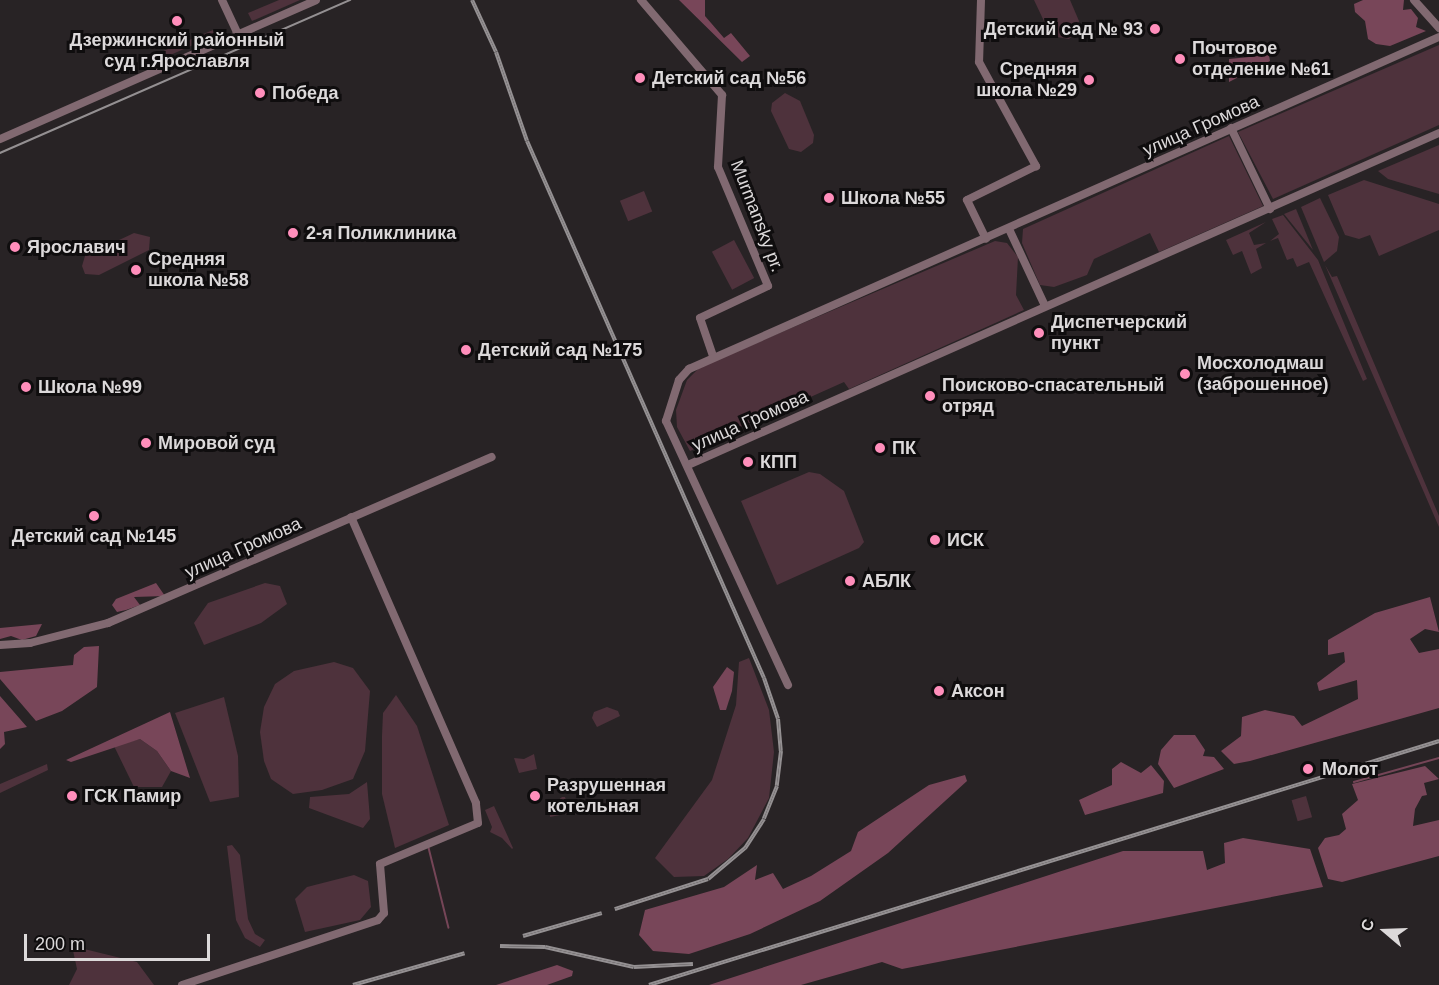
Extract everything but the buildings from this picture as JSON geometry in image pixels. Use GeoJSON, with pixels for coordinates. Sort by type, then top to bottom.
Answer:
{"type":"FeatureCollection","features":[{"type":"Feature","properties":{"kind":"street"},"geometry":{"type":"LineString","coordinates":[[222,0],[238,35]]}},
{"type":"Feature","properties":{"kind":"street"},"geometry":{"type":"LineString","coordinates":[[0,139],[316,0]]}},
{"type":"Feature","properties":{"kind":"street","name":"Murmansky pr."},"geometry":{"type":"LineString","coordinates":[[641,0],[722,95],[718,167],[768,286],[700,318],[713,356]]}},
{"type":"Feature","properties":{"kind":"street"},"geometry":{"type":"LineString","coordinates":[[981,0],[979,62],[1035,166],[967,200],[986,239]]}},
{"type":"Feature","properties":{"kind":"street"},"geometry":{"type":"LineString","coordinates":[[1414,0],[1439,28]]}},
{"type":"Feature","properties":{"kind":"street","name":"улица Громова"},"geometry":{"type":"LineString","coordinates":[[1439,37],[1009,229],[713,356],[683,374],[666,415],[687,465],[1439,133]]}},
{"type":"Feature","properties":{"kind":"street"},"geometry":{"type":"LineString","coordinates":[[1231,128],[1270,209]]}},
{"type":"Feature","properties":{"kind":"street"},"geometry":{"type":"LineString","coordinates":[[1009,229],[1045,306]]}},
{"type":"Feature","properties":{"kind":"street","name":"улица Громова"},"geometry":{"type":"LineString","coordinates":[[0,645],[30,643],[108,623],[492,457]]}},
{"type":"Feature","properties":{"kind":"street"},"geometry":{"type":"LineString","coordinates":[[687,465],[788,685]]}},
{"type":"Feature","properties":{"kind":"street"},"geometry":{"type":"LineString","coordinates":[[182,985],[371,924],[384,913],[380,864],[478,824],[476,803],[351,517]]}},
{"type":"Feature","properties":{"kind":"shaded area"},"geometry":{"type":"Polygon","coordinates":[[[279,0],[300,0],[252,21],[248,13],[279,0]]]}},
{"type":"Feature","properties":{"kind":"shaded area"},"geometry":{"type":"Polygon","coordinates":[[[679,0],[705,0],[705,16],[724,38],[731,33],[750,56],[742,62],[679,0]]]}},
{"type":"Feature","properties":{"kind":"shaded area"},"geometry":{"type":"Polygon","coordinates":[[[1034,0],[1070,0],[1079,21],[1078,30],[1069,39],[1051,36],[1034,0]]]}},
{"type":"Feature","properties":{"kind":"shaded area"},"geometry":{"type":"Polygon","coordinates":[[[1363,0],[1404,0],[1403,10],[1411,9],[1418,18],[1416,27],[1426,31],[1390,46],[1376,44],[1368,39],[1365,21],[1355,12],[1354,4],[1363,0]]]}},
{"type":"Feature","properties":{"kind":"shaded area"},"geometry":{"type":"Polygon","coordinates":[[[213,30],[216,35],[168,56],[161,52],[213,30]]]}},
{"type":"Feature","properties":{"kind":"shaded area"},"geometry":{"type":"Polygon","coordinates":[[[1439,45],[1439,125],[1273,199],[1238,132],[1439,45]]]}},
{"type":"Feature","properties":{"kind":"shaded area"},"geometry":{"type":"Polygon","coordinates":[[[1269,55],[1270,61],[1229,82],[1229,59],[1269,55]]]}},
{"type":"Feature","properties":{"kind":"shaded area"},"geometry":{"type":"Polygon","coordinates":[[[785,93],[800,101],[814,135],[813,143],[801,152],[789,149],[771,111],[772,103],[785,93]]]}},
{"type":"Feature","properties":{"kind":"shaded area"},"geometry":{"type":"Polygon","coordinates":[[[1229,136],[1263,206],[1159,252],[1150,233],[1094,259],[1087,275],[1054,287],[1040,285],[1022,243],[1023,229],[1229,136]]]}},
{"type":"Feature","properties":{"kind":"shaded area"},"geometry":{"type":"Polygon","coordinates":[[[1439,145],[1439,194],[1388,179],[1378,171],[1439,145]]]}},
{"type":"Feature","properties":{"kind":"shaded area"},"geometry":{"type":"Polygon","coordinates":[[[1364,180],[1439,204],[1439,230],[1379,256],[1370,235],[1359,239],[1345,235],[1328,195],[1364,180]]]}},
{"type":"Feature","properties":{"kind":"shaded area"},"geometry":{"type":"Polygon","coordinates":[[[644,191],[652,211],[628,221],[620,201],[644,191]]]}},
{"type":"Feature","properties":{"kind":"shaded area"},"geometry":{"type":"Polygon","coordinates":[[[1320,198],[1339,237],[1337,251],[1324,262],[1301,207],[1320,198]]]}},
{"type":"Feature","properties":{"kind":"shaded area"},"geometry":{"type":"Polygon","coordinates":[[[1296,209],[1313,250],[1284,214],[1296,209]]]}},
{"type":"Feature","properties":{"kind":"shaded area"},"geometry":{"type":"Polygon","coordinates":[[[1283,215],[1318,260],[1367,379],[1363,381],[1309,262],[1297,267],[1293,258],[1287,260],[1278,238],[1270,241],[1279,234],[1272,219],[1283,215]]]}},
{"type":"Feature","properties":{"kind":"shaded area"},"geometry":{"type":"Polygon","coordinates":[[[1266,222],[1249,233],[1254,245],[1266,243],[1256,249],[1262,268],[1251,274],[1242,251],[1233,255],[1226,240],[1266,222]]]}},
{"type":"Feature","properties":{"kind":"shaded area"},"geometry":{"type":"Polygon","coordinates":[[[134,233],[150,237],[149,250],[99,275],[85,274],[82,266],[85,256],[134,233]]]}},
{"type":"Feature","properties":{"kind":"shaded area"},"geometry":{"type":"Polygon","coordinates":[[[734,240],[754,278],[732,290],[712,252],[734,240]]]}},
{"type":"Feature","properties":{"kind":"shaded area"},"geometry":{"type":"Polygon","coordinates":[[[995,241],[1007,243],[1018,257],[1016,295],[1024,310],[849,389],[844,382],[690,451],[677,427],[676,410],[687,380],[700,367],[995,241]]]}},
{"type":"Feature","properties":{"kind":"shaded area"},"geometry":{"type":"Polygon","coordinates":[[[1325,265],[1332,277],[1337,276],[1439,516],[1439,527],[1325,265]]]}},
{"type":"Feature","properties":{"kind":"shaded area"},"geometry":{"type":"Polygon","coordinates":[[[809,472],[820,474],[844,491],[864,542],[859,548],[777,585],[741,501],[809,472]]]}},
{"type":"Feature","properties":{"kind":"shaded area"},"geometry":{"type":"Polygon","coordinates":[[[156,583],[165,596],[134,597],[140,605],[117,612],[112,605],[116,599],[156,583]]]}},
{"type":"Feature","properties":{"kind":"shaded area"},"geometry":{"type":"Polygon","coordinates":[[[265,583],[280,586],[287,604],[261,623],[204,645],[194,623],[208,603],[265,583]]]}},
{"type":"Feature","properties":{"kind":"shaded area"},"geometry":{"type":"Polygon","coordinates":[[[1430,597],[1439,632],[1425,629],[1410,639],[1419,653],[1439,649],[1439,708],[1250,761],[1234,764],[1221,751],[1241,736],[1242,717],[1265,710],[1294,716],[1302,726],[1358,699],[1357,680],[1319,691],[1317,683],[1345,662],[1344,652],[1328,655],[1328,640],[1375,613],[1430,597]]]}},
{"type":"Feature","properties":{"kind":"shaded area"},"geometry":{"type":"Polygon","coordinates":[[[42,624],[36,636],[22,640],[11,636],[0,639],[0,628],[42,624]]]}},
{"type":"Feature","properties":{"kind":"shaded area"},"geometry":{"type":"Polygon","coordinates":[[[99,646],[97,687],[62,711],[36,721],[0,679],[0,672],[73,665],[74,655],[84,647],[99,646]]]}},
{"type":"Feature","properties":{"kind":"shaded area"},"geometry":{"type":"Polygon","coordinates":[[[749,658],[769,710],[774,752],[769,798],[748,838],[728,859],[704,876],[674,877],[655,858],[712,780],[736,705],[739,662],[749,658]]]}},
{"type":"Feature","properties":{"kind":"shaded area"},"geometry":{"type":"Polygon","coordinates":[[[334,662],[353,668],[370,691],[365,751],[353,779],[322,790],[293,794],[271,779],[264,761],[260,732],[264,707],[275,684],[294,671],[334,662]]]}},
{"type":"Feature","properties":{"kind":"shaded area"},"geometry":{"type":"Polygon","coordinates":[[[727,667],[734,672],[732,691],[726,710],[720,710],[713,687],[727,667]]]}},
{"type":"Feature","properties":{"kind":"shaded area"},"geometry":{"type":"Polygon","coordinates":[[[396,695],[417,726],[449,825],[395,848],[382,794],[382,736],[383,713],[396,695]]]}},
{"type":"Feature","properties":{"kind":"shaded area"},"geometry":{"type":"Polygon","coordinates":[[[0,696],[27,727],[4,732],[5,744],[0,749],[0,696]]]}},
{"type":"Feature","properties":{"kind":"shaded area"},"geometry":{"type":"Polygon","coordinates":[[[224,697],[238,756],[239,797],[210,802],[175,713],[224,697]]]}},
{"type":"Feature","properties":{"kind":"shaded area"},"geometry":{"type":"Polygon","coordinates":[[[607,707],[618,711],[620,716],[597,727],[592,718],[594,712],[607,707]]]}},
{"type":"Feature","properties":{"kind":"shaded area"},"geometry":{"type":"Polygon","coordinates":[[[170,712],[190,778],[171,771],[157,751],[140,739],[71,762],[66,760],[170,712]]]}},
{"type":"Feature","properties":{"kind":"shaded area"},"geometry":{"type":"Polygon","coordinates":[[[1174,735],[1195,735],[1205,750],[1203,756],[1214,757],[1224,769],[1174,788],[1158,764],[1161,750],[1174,735]]]}},
{"type":"Feature","properties":{"kind":"shaded area"},"geometry":{"type":"Polygon","coordinates":[[[140,739],[157,751],[171,771],[162,787],[134,787],[114,746],[140,739]]]}},
{"type":"Feature","properties":{"kind":"shaded area"},"geometry":{"type":"Polygon","coordinates":[[[534,754],[537,769],[519,773],[514,758],[524,759],[534,754]]]}},
{"type":"Feature","properties":{"kind":"shaded area"},"geometry":{"type":"Polygon","coordinates":[[[1121,762],[1141,773],[1151,765],[1164,781],[1163,793],[1085,815],[1079,800],[1112,785],[1112,769],[1121,762]]]}},
{"type":"Feature","properties":{"kind":"shaded area"},"geometry":{"type":"Polygon","coordinates":[[[47,764],[48,770],[0,793],[0,784],[47,764]]]}},
{"type":"Feature","properties":{"kind":"shaded area"},"geometry":{"type":"Polygon","coordinates":[[[1425,766],[1439,779],[1424,783],[1427,795],[1422,796],[1415,809],[1413,826],[1439,820],[1439,856],[1342,882],[1328,879],[1318,848],[1325,838],[1339,835],[1346,829],[1342,814],[1358,800],[1352,784],[1425,766]]]}},
{"type":"Feature","properties":{"kind":"shaded area"},"geometry":{"type":"Polygon","coordinates":[[[965,775],[967,781],[888,853],[820,901],[750,934],[689,954],[653,951],[639,935],[645,910],[724,887],[757,865],[755,880],[773,873],[783,889],[811,876],[851,851],[858,832],[929,785],[965,775]]]}},
{"type":"Feature","properties":{"kind":"shaded area"},"geometry":{"type":"Polygon","coordinates":[[[367,782],[370,819],[363,828],[309,808],[310,797],[349,794],[367,782]]]}},
{"type":"Feature","properties":{"kind":"shaded area"},"geometry":{"type":"Polygon","coordinates":[[[1306,796],[1312,817],[1298,821],[1292,800],[1306,796]]]}},
{"type":"Feature","properties":{"kind":"shaded area"},"geometry":{"type":"Polygon","coordinates":[[[565,797],[570,813],[550,817],[549,801],[555,803],[565,797]]]}},
{"type":"Feature","properties":{"kind":"shaded area"},"geometry":{"type":"Polygon","coordinates":[[[494,806],[512,849],[502,838],[490,832],[492,827],[485,810],[494,806]]]}},
{"type":"Feature","properties":{"kind":"shaded area"},"geometry":{"type":"Polygon","coordinates":[[[1243,838],[1310,849],[1323,887],[902,969],[882,962],[801,985],[709,985],[1123,851],[1203,851],[1207,870],[1225,863],[1224,843],[1243,838]]]}},
{"type":"Feature","properties":{"kind":"shaded area"},"geometry":{"type":"Polygon","coordinates":[[[232,845],[240,855],[248,919],[255,934],[265,940],[260,947],[245,938],[236,920],[227,846],[232,845]]]}},
{"type":"Feature","properties":{"kind":"shaded area"},"geometry":{"type":"Polygon","coordinates":[[[354,875],[368,881],[371,907],[360,920],[305,932],[295,899],[307,887],[354,875]]]}},
{"type":"Feature","properties":{"kind":"shaded area"},"geometry":{"type":"Polygon","coordinates":[[[72,946],[137,962],[154,985],[69,985],[77,969],[72,946]]]}},
{"type":"Feature","properties":{"kind":"shaded area"},"geometry":{"type":"Polygon","coordinates":[[[557,965],[573,971],[572,976],[547,985],[496,985],[557,965]]]}},
{"type":"Feature","properties":{"kind":"waterway"},"geometry":{"type":"LineString","coordinates":[[1354,782],[1439,758]]}},
{"type":"Feature","properties":{"kind":"waterway"},"geometry":{"type":"LineString","coordinates":[[429,848],[449,928]]}},
{"type":"Feature","properties":{"kind":"tram line"},"geometry":{"type":"LineString","coordinates":[[0,153],[350,0]]}},
{"type":"Feature","properties":{"kind":"railway"},"geometry":{"type":"LineString","coordinates":[[472,0],[496,52],[527,141],[764,678],[778,719],[781,751],[777,786],[764,819],[745,848],[708,879],[615,909]]}},
{"type":"Feature","properties":{"kind":"railway"},"geometry":{"type":"LineString","coordinates":[[649,985],[1439,741]]}},
{"type":"Feature","properties":{"kind":"railway"},"geometry":{"type":"LineString","coordinates":[[523,936],[602,913]]}},
{"type":"Feature","properties":{"kind":"railway"},"geometry":{"type":"LineString","coordinates":[[500,946],[545,947],[634,967],[693,964]]}},
{"type":"Feature","properties":{"kind":"railway"},"geometry":{"type":"LineString","coordinates":[[353,985],[465,953]]}},
{"type":"Feature","properties":{"kind":"place","name":"Дзержинский районный суд г.Ярославля"},"geometry":{"type":"Point","coordinates":[177,21]}},
{"type":"Feature","properties":{"kind":"place","name":"Детский сад № 93"},"geometry":{"type":"Point","coordinates":[1155,29]}},
{"type":"Feature","properties":{"kind":"place","name":"Почтовое отделение №61"},"geometry":{"type":"Point","coordinates":[1180,59]}},
{"type":"Feature","properties":{"kind":"place","name":"Детский сад №56"},"geometry":{"type":"Point","coordinates":[640,78]}},
{"type":"Feature","properties":{"kind":"place","name":"Средняя школа №29"},"geometry":{"type":"Point","coordinates":[1089,80]}},
{"type":"Feature","properties":{"kind":"place","name":"Победа"},"geometry":{"type":"Point","coordinates":[260,93]}},
{"type":"Feature","properties":{"kind":"place","name":"Школа №55"},"geometry":{"type":"Point","coordinates":[829,198]}},
{"type":"Feature","properties":{"kind":"place","name":"2-я Поликлиника"},"geometry":{"type":"Point","coordinates":[293,233]}},
{"type":"Feature","properties":{"kind":"place","name":"Ярославич"},"geometry":{"type":"Point","coordinates":[15,247]}},
{"type":"Feature","properties":{"kind":"place","name":"Средняя школа №58"},"geometry":{"type":"Point","coordinates":[136,270]}},
{"type":"Feature","properties":{"kind":"place","name":"Диспетчерский пункт"},"geometry":{"type":"Point","coordinates":[1039,333]}},
{"type":"Feature","properties":{"kind":"place","name":"Детский сад №175"},"geometry":{"type":"Point","coordinates":[466,350]}},
{"type":"Feature","properties":{"kind":"place","name":"Мосхолодмаш (заброшенное)"},"geometry":{"type":"Point","coordinates":[1185,374]}},
{"type":"Feature","properties":{"kind":"place","name":"Школа №99"},"geometry":{"type":"Point","coordinates":[26,387]}},
{"type":"Feature","properties":{"kind":"place","name":"Поисково-спасательный отряд"},"geometry":{"type":"Point","coordinates":[930,396]}},
{"type":"Feature","properties":{"kind":"place","name":"Мировой суд"},"geometry":{"type":"Point","coordinates":[146,443]}},
{"type":"Feature","properties":{"kind":"place","name":"ПК"},"geometry":{"type":"Point","coordinates":[880,448]}},
{"type":"Feature","properties":{"kind":"place","name":"КПП"},"geometry":{"type":"Point","coordinates":[748,462]}},
{"type":"Feature","properties":{"kind":"place","name":"Детский сад №145"},"geometry":{"type":"Point","coordinates":[94,516]}},
{"type":"Feature","properties":{"kind":"place","name":"ИСК"},"geometry":{"type":"Point","coordinates":[935,540]}},
{"type":"Feature","properties":{"kind":"place","name":"АБЛК"},"geometry":{"type":"Point","coordinates":[850,581]}},
{"type":"Feature","properties":{"kind":"place","name":"Аксон"},"geometry":{"type":"Point","coordinates":[939,691]}},
{"type":"Feature","properties":{"kind":"place","name":"Молот"},"geometry":{"type":"Point","coordinates":[1308,769]}},
{"type":"Feature","properties":{"kind":"place","name":"ГСК Памир"},"geometry":{"type":"Point","coordinates":[72,796]}},
{"type":"Feature","properties":{"kind":"place","name":"Разрушенная котельная"},"geometry":{"type":"Point","coordinates":[535,796]}}]}
